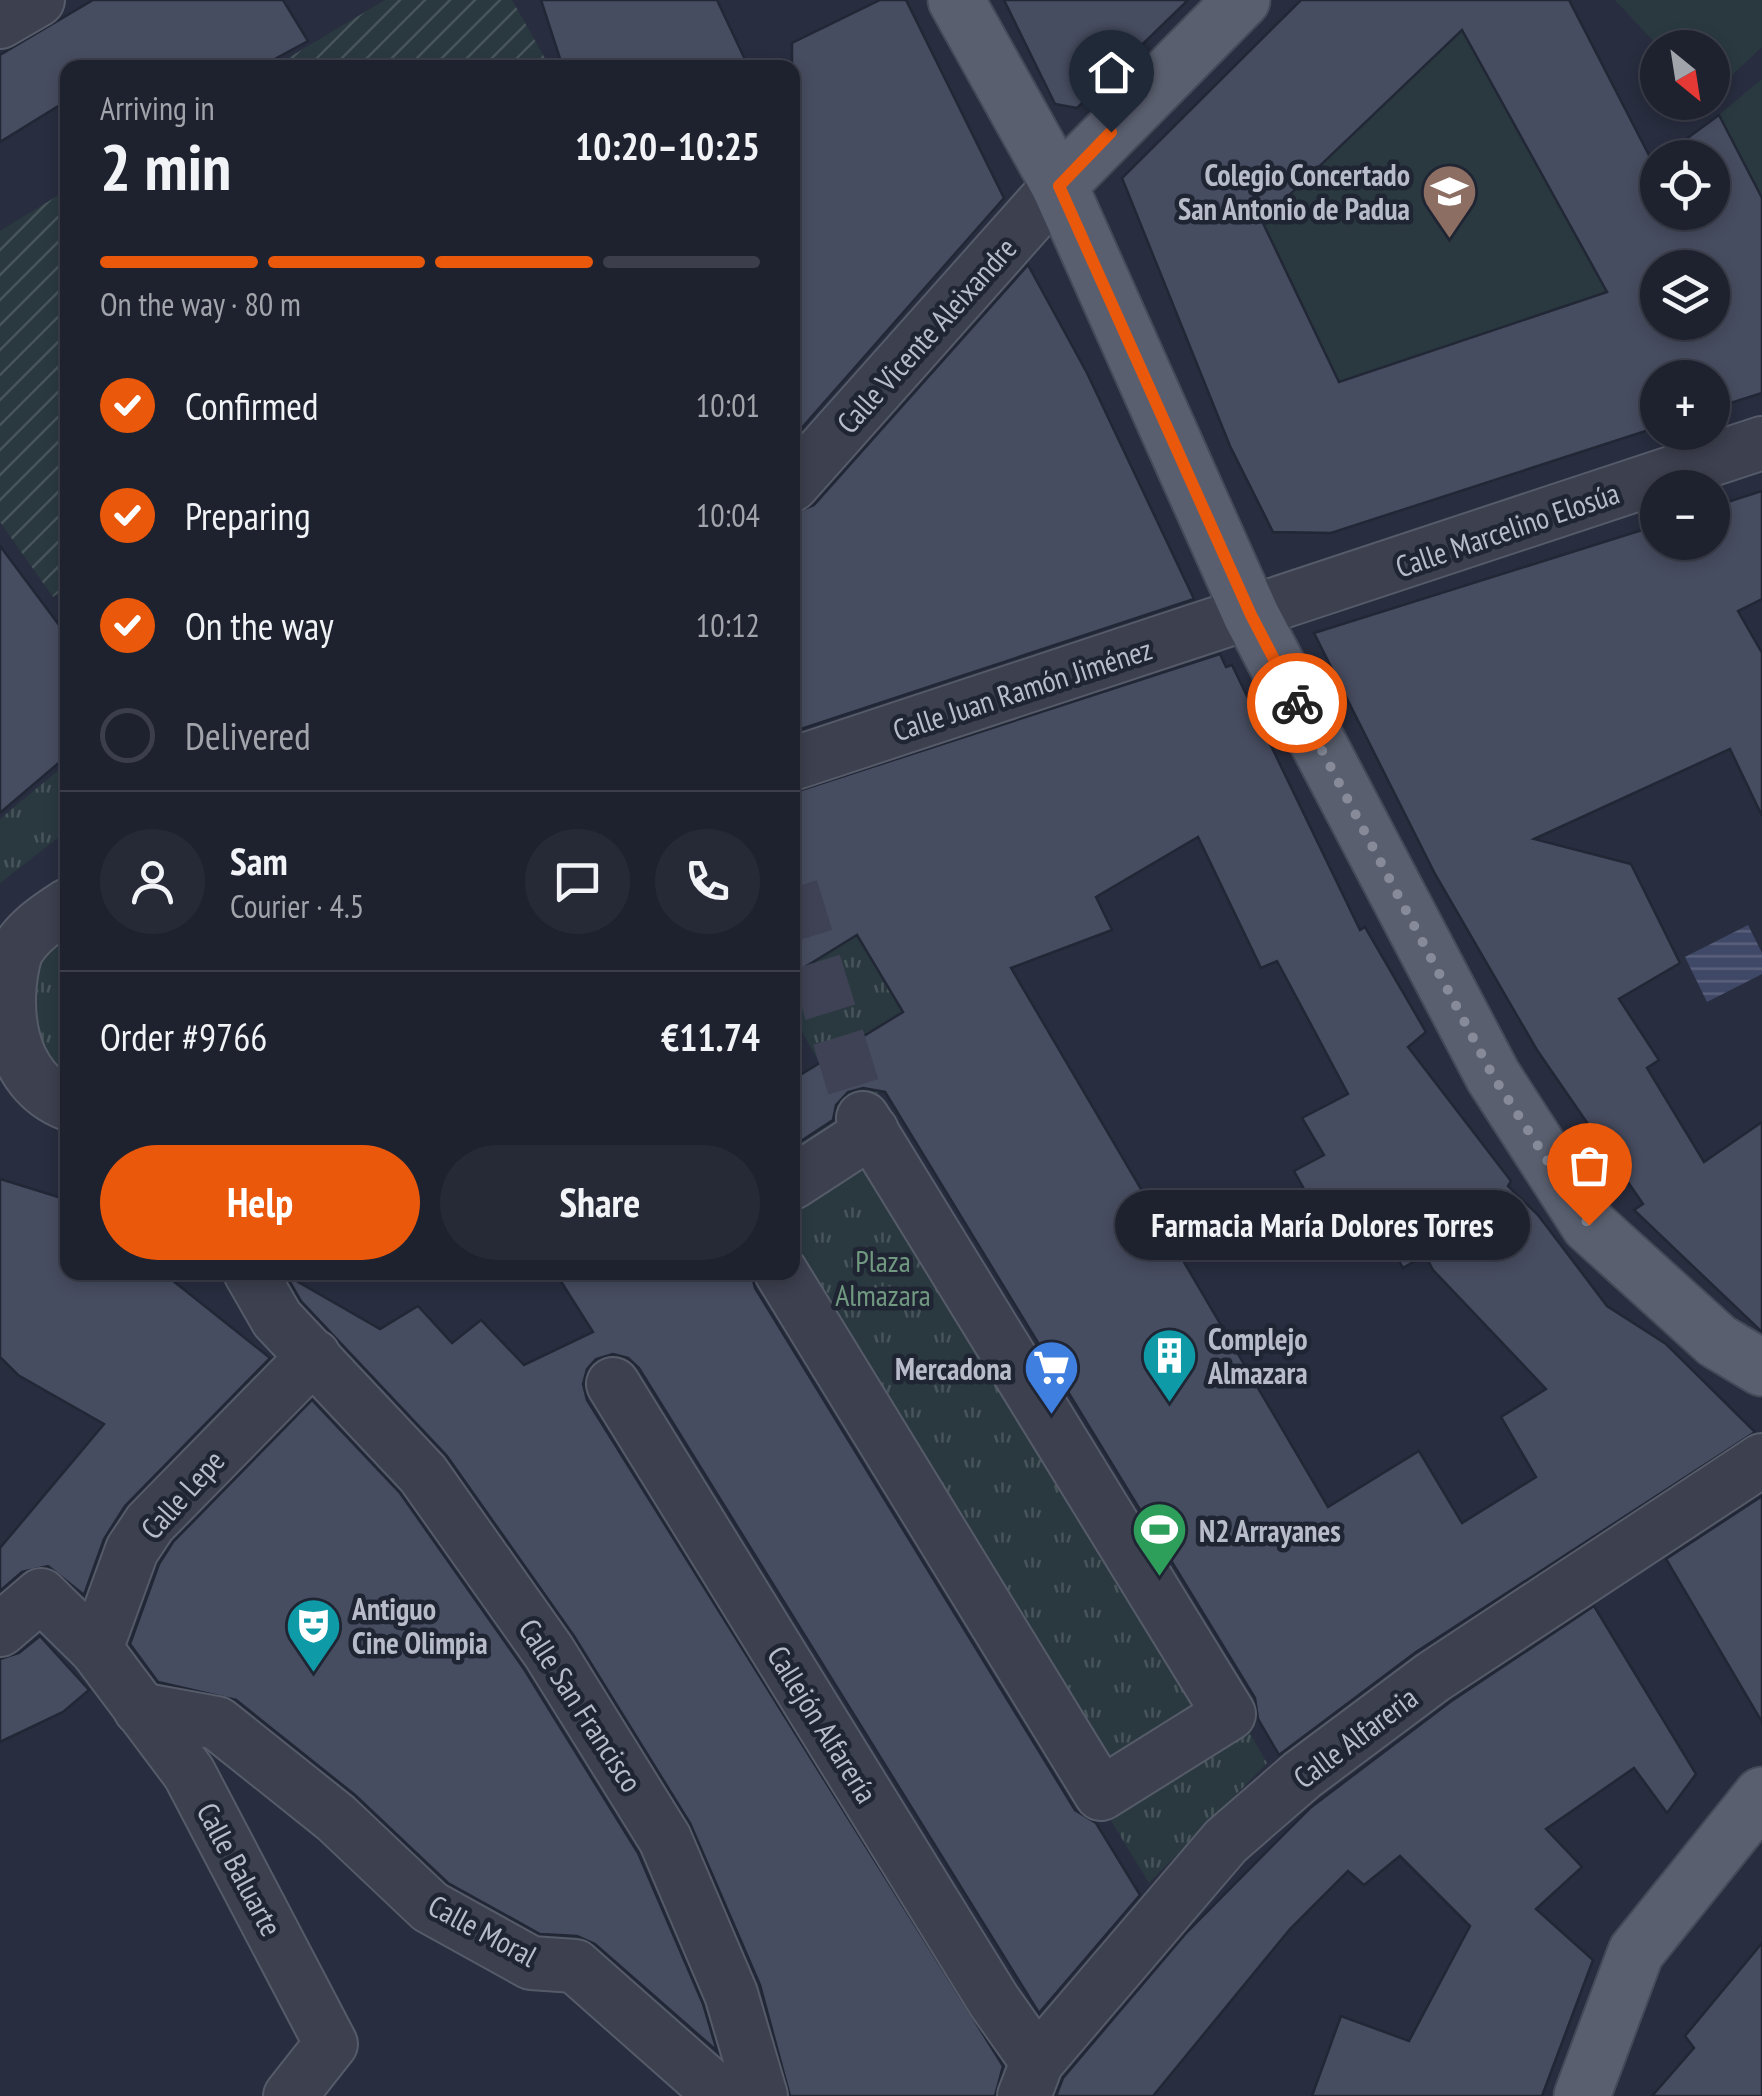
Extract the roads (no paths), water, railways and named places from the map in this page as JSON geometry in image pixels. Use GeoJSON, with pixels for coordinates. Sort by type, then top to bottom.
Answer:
{"type":"FeatureCollection","features":[{"type":"Feature","properties":{"kind":"main road"},"geometry":{"type":"LineString","coordinates":[[956,0],[1059,186],[1251,615],[1493,1076],[1589,1225],[1717,1342],[1762,1368]]}},
{"type":"Feature","properties":{"kind":"main road"},"geometry":{"type":"LineString","coordinates":[[1059,186],[1242,0]]}},
{"type":"Feature","properties":{"kind":"main road"},"geometry":{"type":"LineString","coordinates":[[1582,2096],[1636,1952],[1762,1794]]}},
{"type":"Feature","properties":{"kind":"street"},"geometry":{"type":"LineString","coordinates":[[0,22],[38,0]]}},
{"type":"Feature","properties":{"kind":"street","name":"Calle Vicente Aleixandre"},"geometry":{"type":"LineString","coordinates":[[800,477],[1059,186]]}},
{"type":"Feature","properties":{"kind":"street","name":"Calle Marcelino Elosúa"},"geometry":{"type":"LineString","coordinates":[[1251,615],[1762,444]]}},
{"type":"Feature","properties":{"kind":"street","name":"Calle Juan Ramón Jiménez"},"geometry":{"type":"LineString","coordinates":[[800,761],[1251,615]]}},
{"type":"Feature","properties":{"kind":"street"},"geometry":{"type":"LineString","coordinates":[[60,911],[38,925],[16,952],[2,986],[6,1049],[30,1079],[60,1099]]}},
{"type":"Feature","properties":{"kind":"street"},"geometry":{"type":"LineString","coordinates":[[785,1280],[1101,1794],[1228,1714],[867,1125],[800,1178]]}},
{"type":"Feature","properties":{"kind":"street","name":"Calle San Francisco"},"geometry":{"type":"LineString","coordinates":[[254,1280],[277,1320],[423,1474],[549,1652],[666,1839],[731,1994],[760,2096]]}},
{"type":"Feature","properties":{"kind":"street","name":"Calle Lepe"},"geometry":{"type":"LineString","coordinates":[[96,1649],[132,1550],[150,1523],[314,1356]]}},
{"type":"Feature","properties":{"kind":"street","name":"Callejón Alfarería"},"geometry":{"type":"LineString","coordinates":[[613,1384],[994,2001],[1030,2079]]}},
{"type":"Feature","properties":{"kind":"street","name":"Calle Alfareria"},"geometry":{"type":"LineString","coordinates":[[1030,2079],[1226,1841],[1302,1775],[1433,1677],[1762,1460]]}},
{"type":"Feature","properties":{"kind":"street"},"geometry":{"type":"LineString","coordinates":[[0,1630],[41,1595],[96,1649]]}},
{"type":"Feature","properties":{"kind":"street","name":"Calle Baluarte"},"geometry":{"type":"LineString","coordinates":[[96,1649],[189,1772],[332,2044],[290,2096]]}},
{"type":"Feature","properties":{"kind":"street","name":"Calle Moral"},"geometry":{"type":"LineString","coordinates":[[140,1708],[217,1723],[336,1818],[430,1906],[531,1963],[575,1966],[722,2096]]}},
{"type":"Feature","properties":{"kind":"water"},"geometry":{"type":"Polygon","coordinates":[[[1748,925],[1762,953],[1762,974],[1707,1002],[1685,957],[1748,925]]]}},
{"type":"Feature","properties":{"kind":"tunnel"},"geometry":{"type":"LineString","coordinates":[[800,914],[863,1118]]}},
{"type":"Feature","properties":{"kind":"place","name":"Colegio Concertado San Antonio de Padua"},"geometry":{"type":"Point","coordinates":[1449,240]}},
{"type":"Feature","properties":{"kind":"place","name":"Farmacia María Dolores Torres"},"geometry":{"type":"Point","coordinates":[1589,1225]}},
{"type":"Feature","properties":{"kind":"place","name":"Complejo Almazara"},"geometry":{"type":"Point","coordinates":[1169,1404]}},
{"type":"Feature","properties":{"kind":"place","name":"Mercadona"},"geometry":{"type":"Point","coordinates":[1051,1417]}},
{"type":"Feature","properties":{"kind":"place","name":"N2 Arrayanes"},"geometry":{"type":"Point","coordinates":[1160,1579]}},
{"type":"Feature","properties":{"kind":"place","name":"Antiguo Cine Olimpia"},"geometry":{"type":"Point","coordinates":[313,1674]}},
{"type":"Feature","properties":{"kind":"park label","name":"Plaza Almazara"},"geometry":{"type":"Point","coordinates":[883,1277]}}]}
